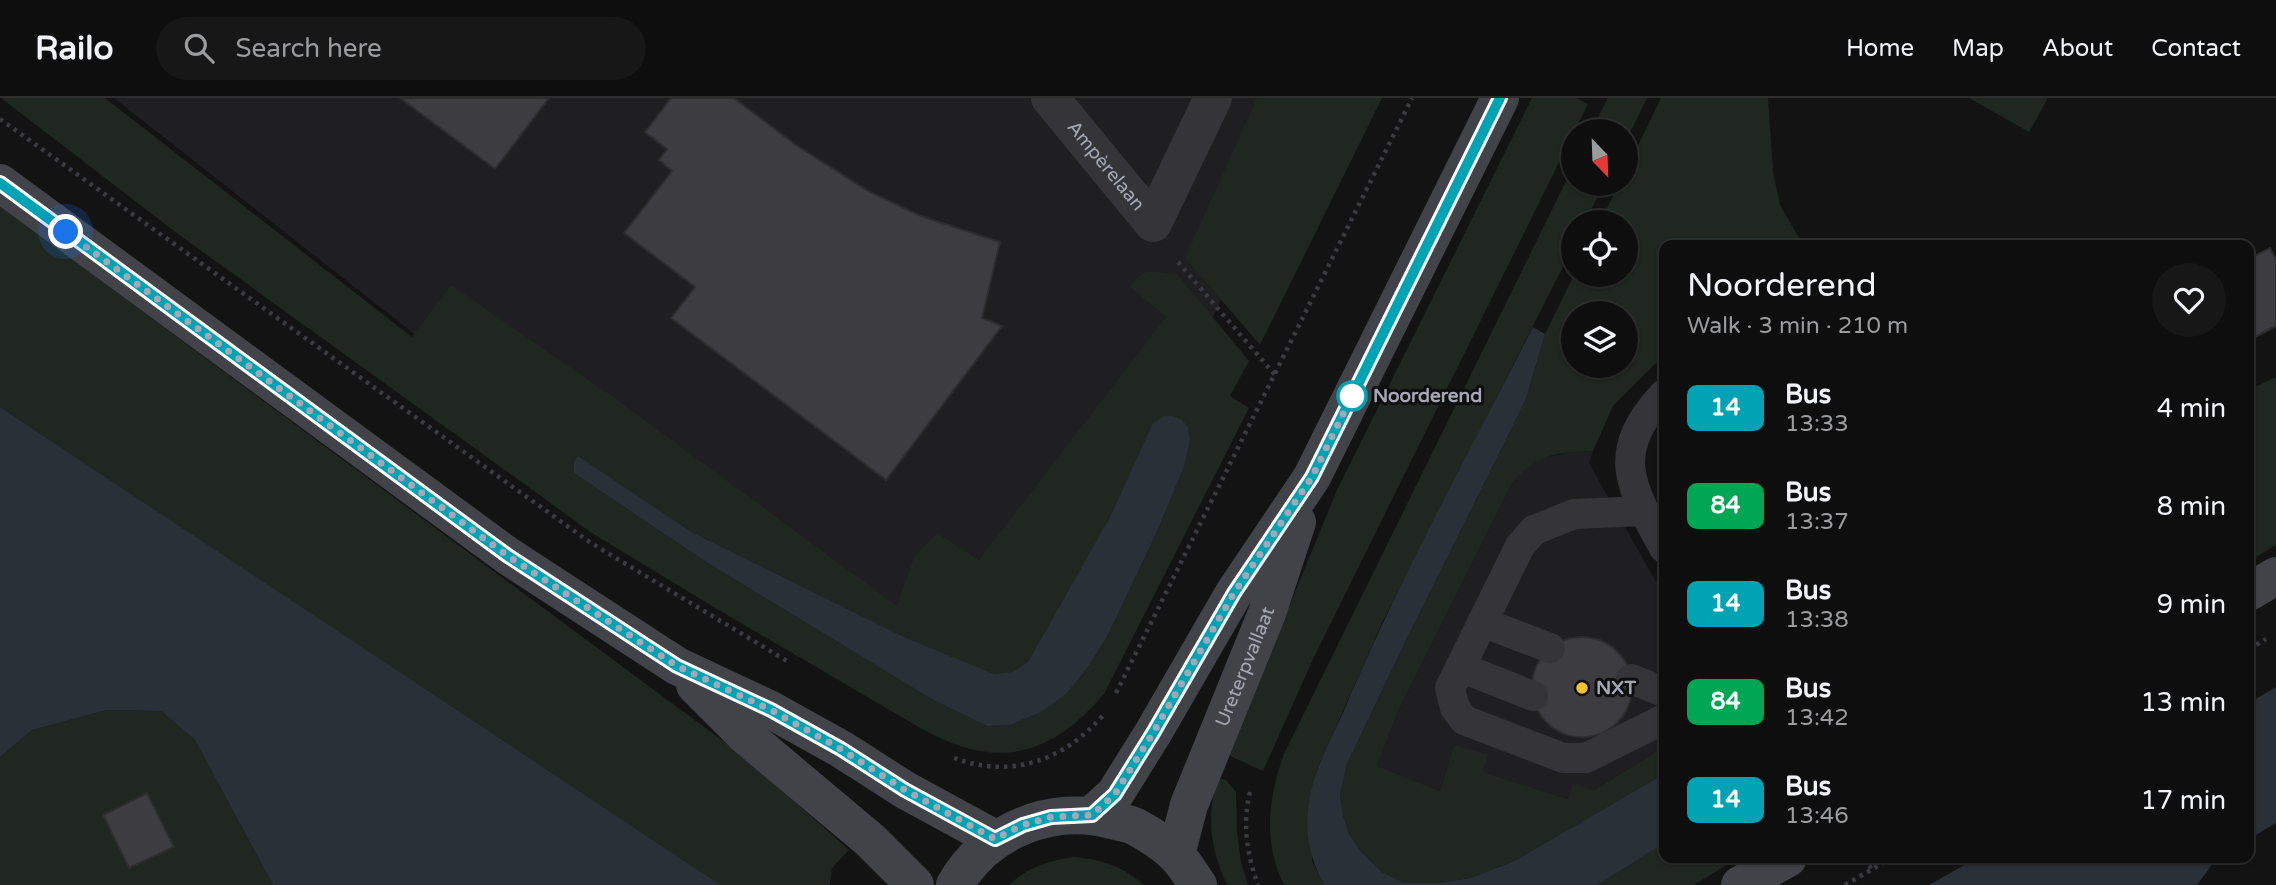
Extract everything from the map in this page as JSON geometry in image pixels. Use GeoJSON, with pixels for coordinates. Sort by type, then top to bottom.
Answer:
{"type":"FeatureCollection","features":[{"type":"Feature","properties":{"kind":"street","name":"Ampèrelaan"},"geometry":{"type":"LineString","coordinates":[[1051,98],[1153,223],[1213,98]]}},
{"type":"Feature","properties":{"kind":"street","name":"Ureterpvallaat"},"geometry":{"type":"LineString","coordinates":[[1092,815],[1115,794],[1234,593],[1312,477],[1500,98]]}},
{"type":"Feature","properties":{"kind":"street"},"geometry":{"type":"LineString","coordinates":[[0,183],[508,556],[677,666],[771,710],[841,749],[905,790],[995,839]]}},
{"type":"Feature","properties":{"kind":"street","name":"Ureterpvallaat"},"geometry":{"type":"LineString","coordinates":[[1176,855],[1189,805],[1267,613],[1312,477]]}},
{"type":"Feature","properties":{"kind":"street"},"geometry":{"type":"LineString","coordinates":[[2254,589],[2276,576]]}},
{"type":"Feature","properties":{"kind":"street"},"geometry":{"type":"LineString","coordinates":[[677,666],[746,736],[870,840],[915,885]]}},
{"type":"Feature","properties":{"kind":"street"},"geometry":{"type":"LineString","coordinates":[[955,885],[962,872],[995,839],[1023,825],[1051,817],[1092,815],[1135,827],[1176,855],[1198,885]]}},
{"type":"Feature","properties":{"kind":"street"},"geometry":{"type":"LineString","coordinates":[[1740,885],[1779,863]]}},
{"type":"Feature","properties":{"kind":"lane"},"geometry":{"type":"LineString","coordinates":[[1659,399],[1650,409],[1628,464],[1644,511],[1659,539]]}},
{"type":"Feature","properties":{"kind":"lane"},"geometry":{"type":"LineString","coordinates":[[1644,511],[1574,514],[1534,530],[1520,547],[1450,688],[1455,708],[1464,720],[1563,758],[1586,758],[1624,731],[1659,720]]}},
{"type":"Feature","properties":{"kind":"lane"},"geometry":{"type":"LineString","coordinates":[[1482,622],[1550,649]]}},
{"type":"Feature","properties":{"kind":"lane"},"geometry":{"type":"LineString","coordinates":[[1460,667],[1532,696]]}},
{"type":"Feature","properties":{"kind":"lane"},"geometry":{"type":"LineString","coordinates":[[1631,680],[1659,690]]}},
{"type":"Feature","properties":{"kind":"path"},"geometry":{"type":"LineString","coordinates":[[1114,697],[1412,98]]}},
{"type":"Feature","properties":{"kind":"path"},"geometry":{"type":"LineString","coordinates":[[0,119],[590,543],[795,666]]}},
{"type":"Feature","properties":{"kind":"path"},"geometry":{"type":"LineString","coordinates":[[1153,223],[1180,266],[1275,375]]}},
{"type":"Feature","properties":{"kind":"path"},"geometry":{"type":"LineString","coordinates":[[943,755],[986,766],[1010,767],[1035,762],[1075,743],[1108,709]]}},
{"type":"Feature","properties":{"kind":"path"},"geometry":{"type":"LineString","coordinates":[[1252,781],[1245,826],[1258,885]]}},
{"type":"Feature","properties":{"kind":"path"},"geometry":{"type":"LineString","coordinates":[[1868,863],[1872,870]]}},
{"type":"Feature","properties":{"kind":"path"},"geometry":{"type":"LineString","coordinates":[[1845,885],[1884,863]]}},
{"type":"Feature","properties":{"kind":"shaded area"},"geometry":{"type":"Polygon","coordinates":[[[1,98],[105,98],[412,337],[451,285],[616,399],[897,606],[914,557],[937,533],[979,560],[1166,317],[1130,287],[1146,272],[1177,274],[1249,361],[1230,396],[1249,408],[1104,694],[1083,716],[1042,744],[1020,751],[998,753],[974,750],[922,729],[592,533],[178,234],[1,98]],[[1153,423],[1110,517],[1028,662],[1013,672],[994,674],[906,638],[693,533],[578,456],[574,473],[703,560],[933,700],[987,726],[1011,725],[1041,712],[1088,667],[1107,637],[1156,534],[1184,467],[1190,441],[1153,423]]]}},
{"type":"Feature","properties":{"kind":"shaded area"},"geometry":{"type":"Polygon","coordinates":[[[114,98],[1317,98],[1032,698],[765,580],[535,429],[114,98]]]}},
{"type":"Feature","properties":{"kind":"shaded area"},"geometry":{"type":"Polygon","coordinates":[[[1257,98],[1382,98],[1260,345],[1185,258],[1257,98]]]}},
{"type":"Feature","properties":{"kind":"shaded area"},"geometry":{"type":"Polygon","coordinates":[[[1532,98],[1576,98],[1588,104],[1581,119],[1561,119],[1561,158],[1314,657],[1263,771],[1228,755],[1337,490],[1532,98]]]}},
{"type":"Feature","properties":{"kind":"shaded area"},"geometry":{"type":"Polygon","coordinates":[[[1608,98],[1647,98],[1637,119],[1597,119],[1608,98]]]}},
{"type":"Feature","properties":{"kind":"shaded area"},"geometry":{"type":"Polygon","coordinates":[[[1661,98],[1768,98],[1773,172],[1780,205],[1800,240],[1659,240],[1659,360],[1613,406],[1593,451],[1549,456],[1531,465],[1513,482],[1396,716],[1377,766],[1440,791],[1454,745],[1488,755],[1483,772],[1568,799],[1573,784],[1594,790],[1659,750],[1659,777],[1514,861],[1471,878],[1438,883],[1404,883],[1382,872],[1362,853],[1349,834],[1340,795],[1347,764],[1526,399],[1545,334],[1561,301],[1561,378],[1638,378],[1638,301],[1561,301],[1568,287],[1638,287],[1638,210],[1606,210],[1613,196],[1638,196],[1638,145],[1661,98]]]}},
{"type":"Feature","properties":{"kind":"shaded area"},"geometry":{"type":"Polygon","coordinates":[[[1969,98],[2048,98],[2029,132],[1969,98]]]}},
{"type":"Feature","properties":{"kind":"shaded area"},"geometry":{"type":"Polygon","coordinates":[[[1561,191],[1561,196],[1598,196],[1591,210],[1561,210],[1561,271],[1383,621],[1317,770],[1312,861],[1324,885],[1284,885],[1277,869],[1271,836],[1271,803],[1284,754],[1561,191]]]}},
{"type":"Feature","properties":{"kind":"shaded area"},"geometry":{"type":"Polygon","coordinates":[[[0,206],[742,755],[849,850],[832,868],[830,885],[720,885],[0,407],[0,206]]]}},
{"type":"Feature","properties":{"kind":"shaded area"},"geometry":{"type":"Polygon","coordinates":[[[1533,327],[1545,334],[1526,399],[1347,764],[1340,795],[1343,815],[1349,834],[1362,853],[1382,872],[1404,883],[1438,883],[1471,878],[1514,861],[1659,777],[1659,846],[1598,885],[1324,885],[1315,865],[1308,835],[1312,789],[1321,761],[1416,555],[1533,327]]]}},
{"type":"Feature","properties":{"kind":"shaded area"},"geometry":{"type":"Polygon","coordinates":[[[2276,377],[2276,545],[2254,558],[2254,388],[2276,377]]]}},
{"type":"Feature","properties":{"kind":"shaded area"},"geometry":{"type":"Polygon","coordinates":[[[0,407],[720,885],[273,885],[195,740],[161,711],[107,710],[32,730],[0,757],[0,407]]]}},
{"type":"Feature","properties":{"kind":"shaded area"},"geometry":{"type":"Polygon","coordinates":[[[1165,416],[1182,420],[1188,427],[1190,441],[1184,467],[1156,534],[1107,637],[1066,694],[1041,712],[1011,725],[987,726],[933,700],[703,560],[574,473],[574,462],[578,456],[693,533],[906,638],[994,674],[1013,672],[1028,662],[1110,517],[1153,423],[1165,416]]]}},
{"type":"Feature","properties":{"kind":"shaded area"},"geometry":{"type":"Polygon","coordinates":[[[1593,451],[1589,463],[1659,587],[1659,750],[1594,790],[1568,799],[1482,772],[1454,745],[1440,791],[1376,766],[1396,716],[1513,482],[1527,466],[1542,458],[1593,451]]]}},
{"type":"Feature","properties":{"kind":"shaded area"},"geometry":{"type":"Polygon","coordinates":[[[2276,687],[2276,823],[2254,836],[2254,700],[2276,687]]]}},
{"type":"Feature","properties":{"kind":"shaded area"},"geometry":{"type":"Polygon","coordinates":[[[107,710],[161,711],[195,740],[273,885],[0,885],[0,757],[32,730],[107,710]]]}},
{"type":"Feature","properties":{"kind":"shaded area"},"geometry":{"type":"Polygon","coordinates":[[[1218,778],[1226,780],[1236,792],[1241,862],[1248,885],[1227,885],[1217,858],[1211,819],[1218,778]]]}},
{"type":"Feature","properties":{"kind":"shaded area"},"geometry":{"type":"Polygon","coordinates":[[[1659,846],[1659,863],[1730,863],[1694,885],[1598,885],[1659,846]]]}},
{"type":"Feature","properties":{"kind":"shaded area"},"geometry":{"type":"Polygon","coordinates":[[[1074,857],[1111,865],[1144,885],[1009,885],[1039,866],[1074,857]]]}},
{"type":"Feature","properties":{"kind":"shaded area"},"geometry":{"type":"Polygon","coordinates":[[[1968,863],[2213,863],[2197,885],[1929,885],[1968,863]]]}},
{"type":"Feature","properties":{"kind":"building"},"geometry":{"type":"Polygon","coordinates":[[[400,98],[549,98],[495,169],[400,98]]]}},
{"type":"Feature","properties":{"kind":"building"},"geometry":{"type":"Polygon","coordinates":[[[671,98],[734,98],[796,145],[870,192],[921,216],[1000,242],[982,318],[1002,326],[886,480],[671,318],[695,287],[624,233],[672,171],[659,160],[667,149],[645,132],[671,98]]]}},
{"type":"Feature","properties":{"kind":"building"},"geometry":{"type":"Polygon","coordinates":[[[2270,248],[2276,260],[2276,326],[2254,337],[2254,256],[2270,248]]]}},
{"type":"Feature","properties":{"kind":"building"},"geometry":{"type":"Polygon","coordinates":[[[1582,637],[1610,645],[1624,659],[1632,687],[1624,715],[1610,729],[1582,737],[1554,729],[1540,715],[1532,687],[1540,659],[1554,645],[1582,637]]]}},
{"type":"Feature","properties":{"kind":"building"},"geometry":{"type":"Polygon","coordinates":[[[147,793],[174,847],[129,868],[103,815],[147,793]]]}},
{"type":"Feature","properties":{"kind":"bus line","name":"14"},"geometry":{"type":"LineString","coordinates":[[0,183],[508,556],[677,666],[771,710],[841,749],[905,790],[995,839],[1023,825],[1051,817],[1092,815],[1115,794],[1234,593],[1312,477],[1500,98]]}},
{"type":"Feature","properties":{"kind":"place","name":"Noorderend"},"geometry":{"type":"Point","coordinates":[1352,396]}},
{"type":"Feature","properties":{"kind":"place","name":"NXT"},"geometry":{"type":"Point","coordinates":[1582,688]}},
{"type":"Feature","properties":{"kind":"route"},"geometry":{"type":"LineString","coordinates":[[66,232],[508,556],[677,666],[771,710],[841,749],[905,790],[995,839],[1023,825],[1051,817],[1092,815],[1115,794],[1234,593],[1312,477],[1352,396]]}}]}
